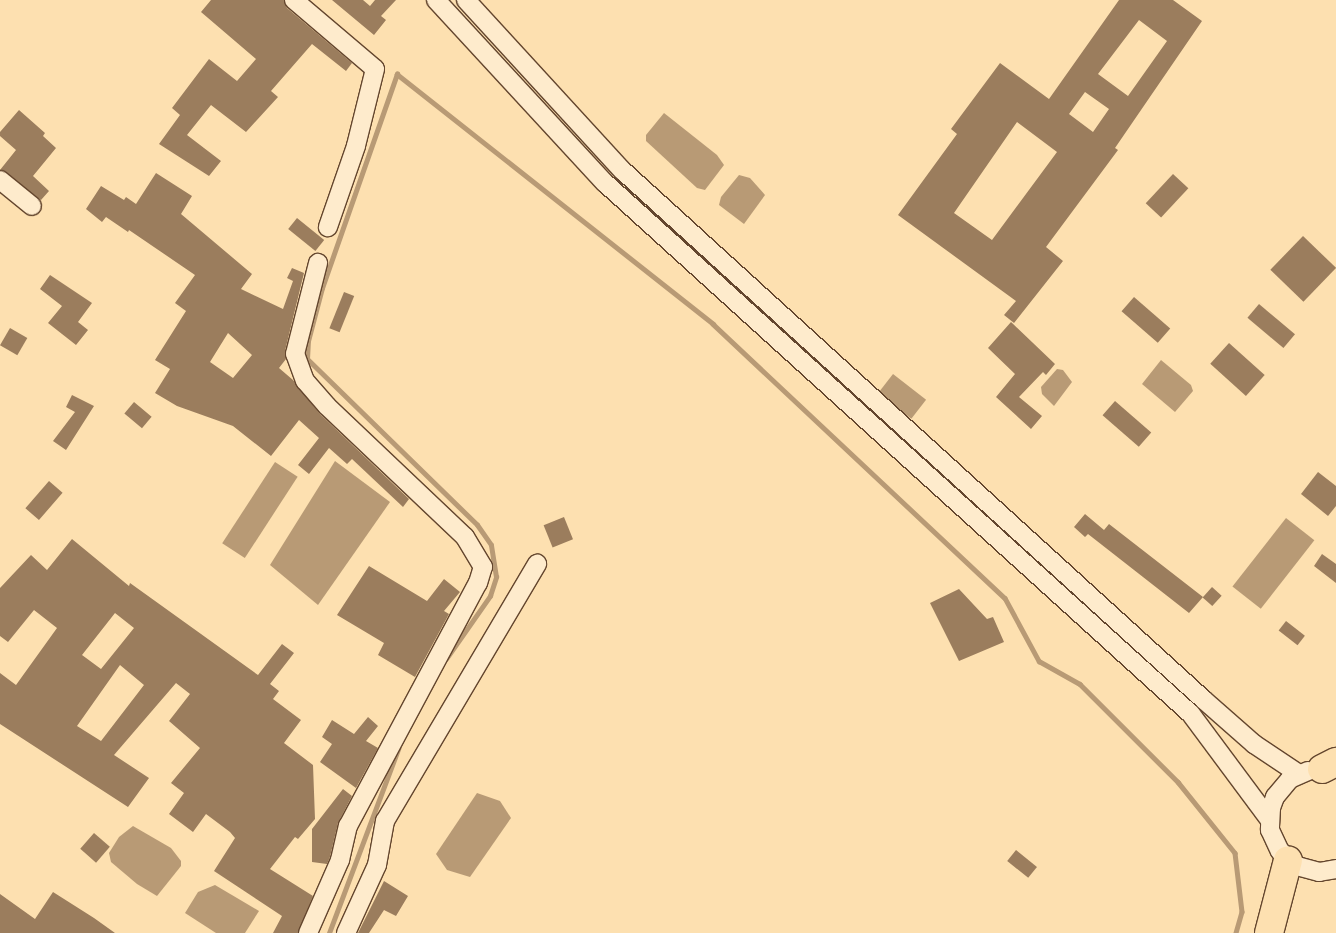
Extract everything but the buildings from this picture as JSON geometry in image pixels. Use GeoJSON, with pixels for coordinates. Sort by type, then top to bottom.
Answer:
{"type":"FeatureCollection","features":[{"type":"Feature","properties":{"kind":"main road"},"geometry":{"type":"LineString","coordinates":[[1270,933],[1288,860]]}},
{"type":"Feature","properties":{"kind":"street"},"geometry":{"type":"LineString","coordinates":[[294,0],[375,69],[356,146],[328,227]]}},
{"type":"Feature","properties":{"kind":"street"},"geometry":{"type":"LineString","coordinates":[[436,0],[604,182],[1191,714],[1269,819]]}},
{"type":"Feature","properties":{"kind":"street"},"geometry":{"type":"LineString","coordinates":[[466,0],[622,170],[1204,700],[1254,744],[1323,769]]}},
{"type":"Feature","properties":{"kind":"street"},"geometry":{"type":"LineString","coordinates":[[0,180],[32,206]]}},
{"type":"Feature","properties":{"kind":"street"},"geometry":{"type":"LineString","coordinates":[[308,933],[337,868],[348,826],[478,583],[483,567],[465,537],[327,406],[305,381],[295,354],[318,263]]}},
{"type":"Feature","properties":{"kind":"street"},"geometry":{"type":"LineString","coordinates":[[346,933],[377,866],[385,821],[537,564]]}},
{"type":"Feature","properties":{"kind":"street"},"geometry":{"type":"LineString","coordinates":[[1323,769],[1281,787],[1271,808],[1269,819],[1274,841],[1288,860],[1308,870],[1336,869]]}},
{"type":"Feature","properties":{"kind":"shaded area"},"geometry":{"type":"Polygon","coordinates":[[[664,113],[717,155],[724,165],[705,190],[697,188],[646,141],[646,135],[664,113]]]}},
{"type":"Feature","properties":{"kind":"shaded area"},"geometry":{"type":"Polygon","coordinates":[[[739,175],[750,178],[765,195],[744,224],[719,205],[721,197],[739,175]]]}},
{"type":"Feature","properties":{"kind":"shaded area"},"geometry":{"type":"Polygon","coordinates":[[[1161,360],[1191,385],[1193,391],[1175,412],[1142,384],[1161,360]]]}},
{"type":"Feature","properties":{"kind":"shaded area"},"geometry":{"type":"Polygon","coordinates":[[[1057,369],[1063,370],[1072,382],[1054,406],[1042,394],[1041,387],[1057,369]]]}},
{"type":"Feature","properties":{"kind":"shaded area"},"geometry":{"type":"Polygon","coordinates":[[[893,374],[926,400],[911,419],[878,393],[893,374]]]}},
{"type":"Feature","properties":{"kind":"shaded area"},"geometry":{"type":"Polygon","coordinates":[[[335,461],[390,502],[318,605],[270,565],[335,461]]]}},
{"type":"Feature","properties":{"kind":"shaded area"},"geometry":{"type":"Polygon","coordinates":[[[275,462],[298,477],[245,558],[222,543],[275,462]]]}},
{"type":"Feature","properties":{"kind":"shaded area"},"geometry":{"type":"Polygon","coordinates":[[[1286,518],[1314,540],[1261,609],[1232,587],[1286,518]]]}},
{"type":"Feature","properties":{"kind":"shaded area"},"geometry":{"type":"Polygon","coordinates":[[[477,793],[500,801],[511,818],[470,877],[447,870],[436,854],[477,793]]]}},
{"type":"Feature","properties":{"kind":"shaded area"},"geometry":{"type":"Polygon","coordinates":[[[133,826],[171,848],[181,861],[181,866],[157,896],[137,884],[111,862],[109,853],[119,837],[133,826]]]}},
{"type":"Feature","properties":{"kind":"shaded area"},"geometry":{"type":"Polygon","coordinates":[[[215,885],[259,911],[245,933],[216,933],[185,913],[198,892],[215,885]]]}},
{"type":"Feature","properties":{"kind":"waterway"},"geometry":{"type":"LineString","coordinates":[[446,659],[490,596],[496,577],[491,545],[477,525],[307,359],[308,341],[322,288],[397,74],[713,324],[1005,598],[1039,661],[1080,684],[1178,782],[1235,853],[1242,912],[1236,933]]}},
{"type":"Feature","properties":{"kind":"waterway"},"geometry":{"type":"LineString","coordinates":[[329,933],[398,749]]}}]}
